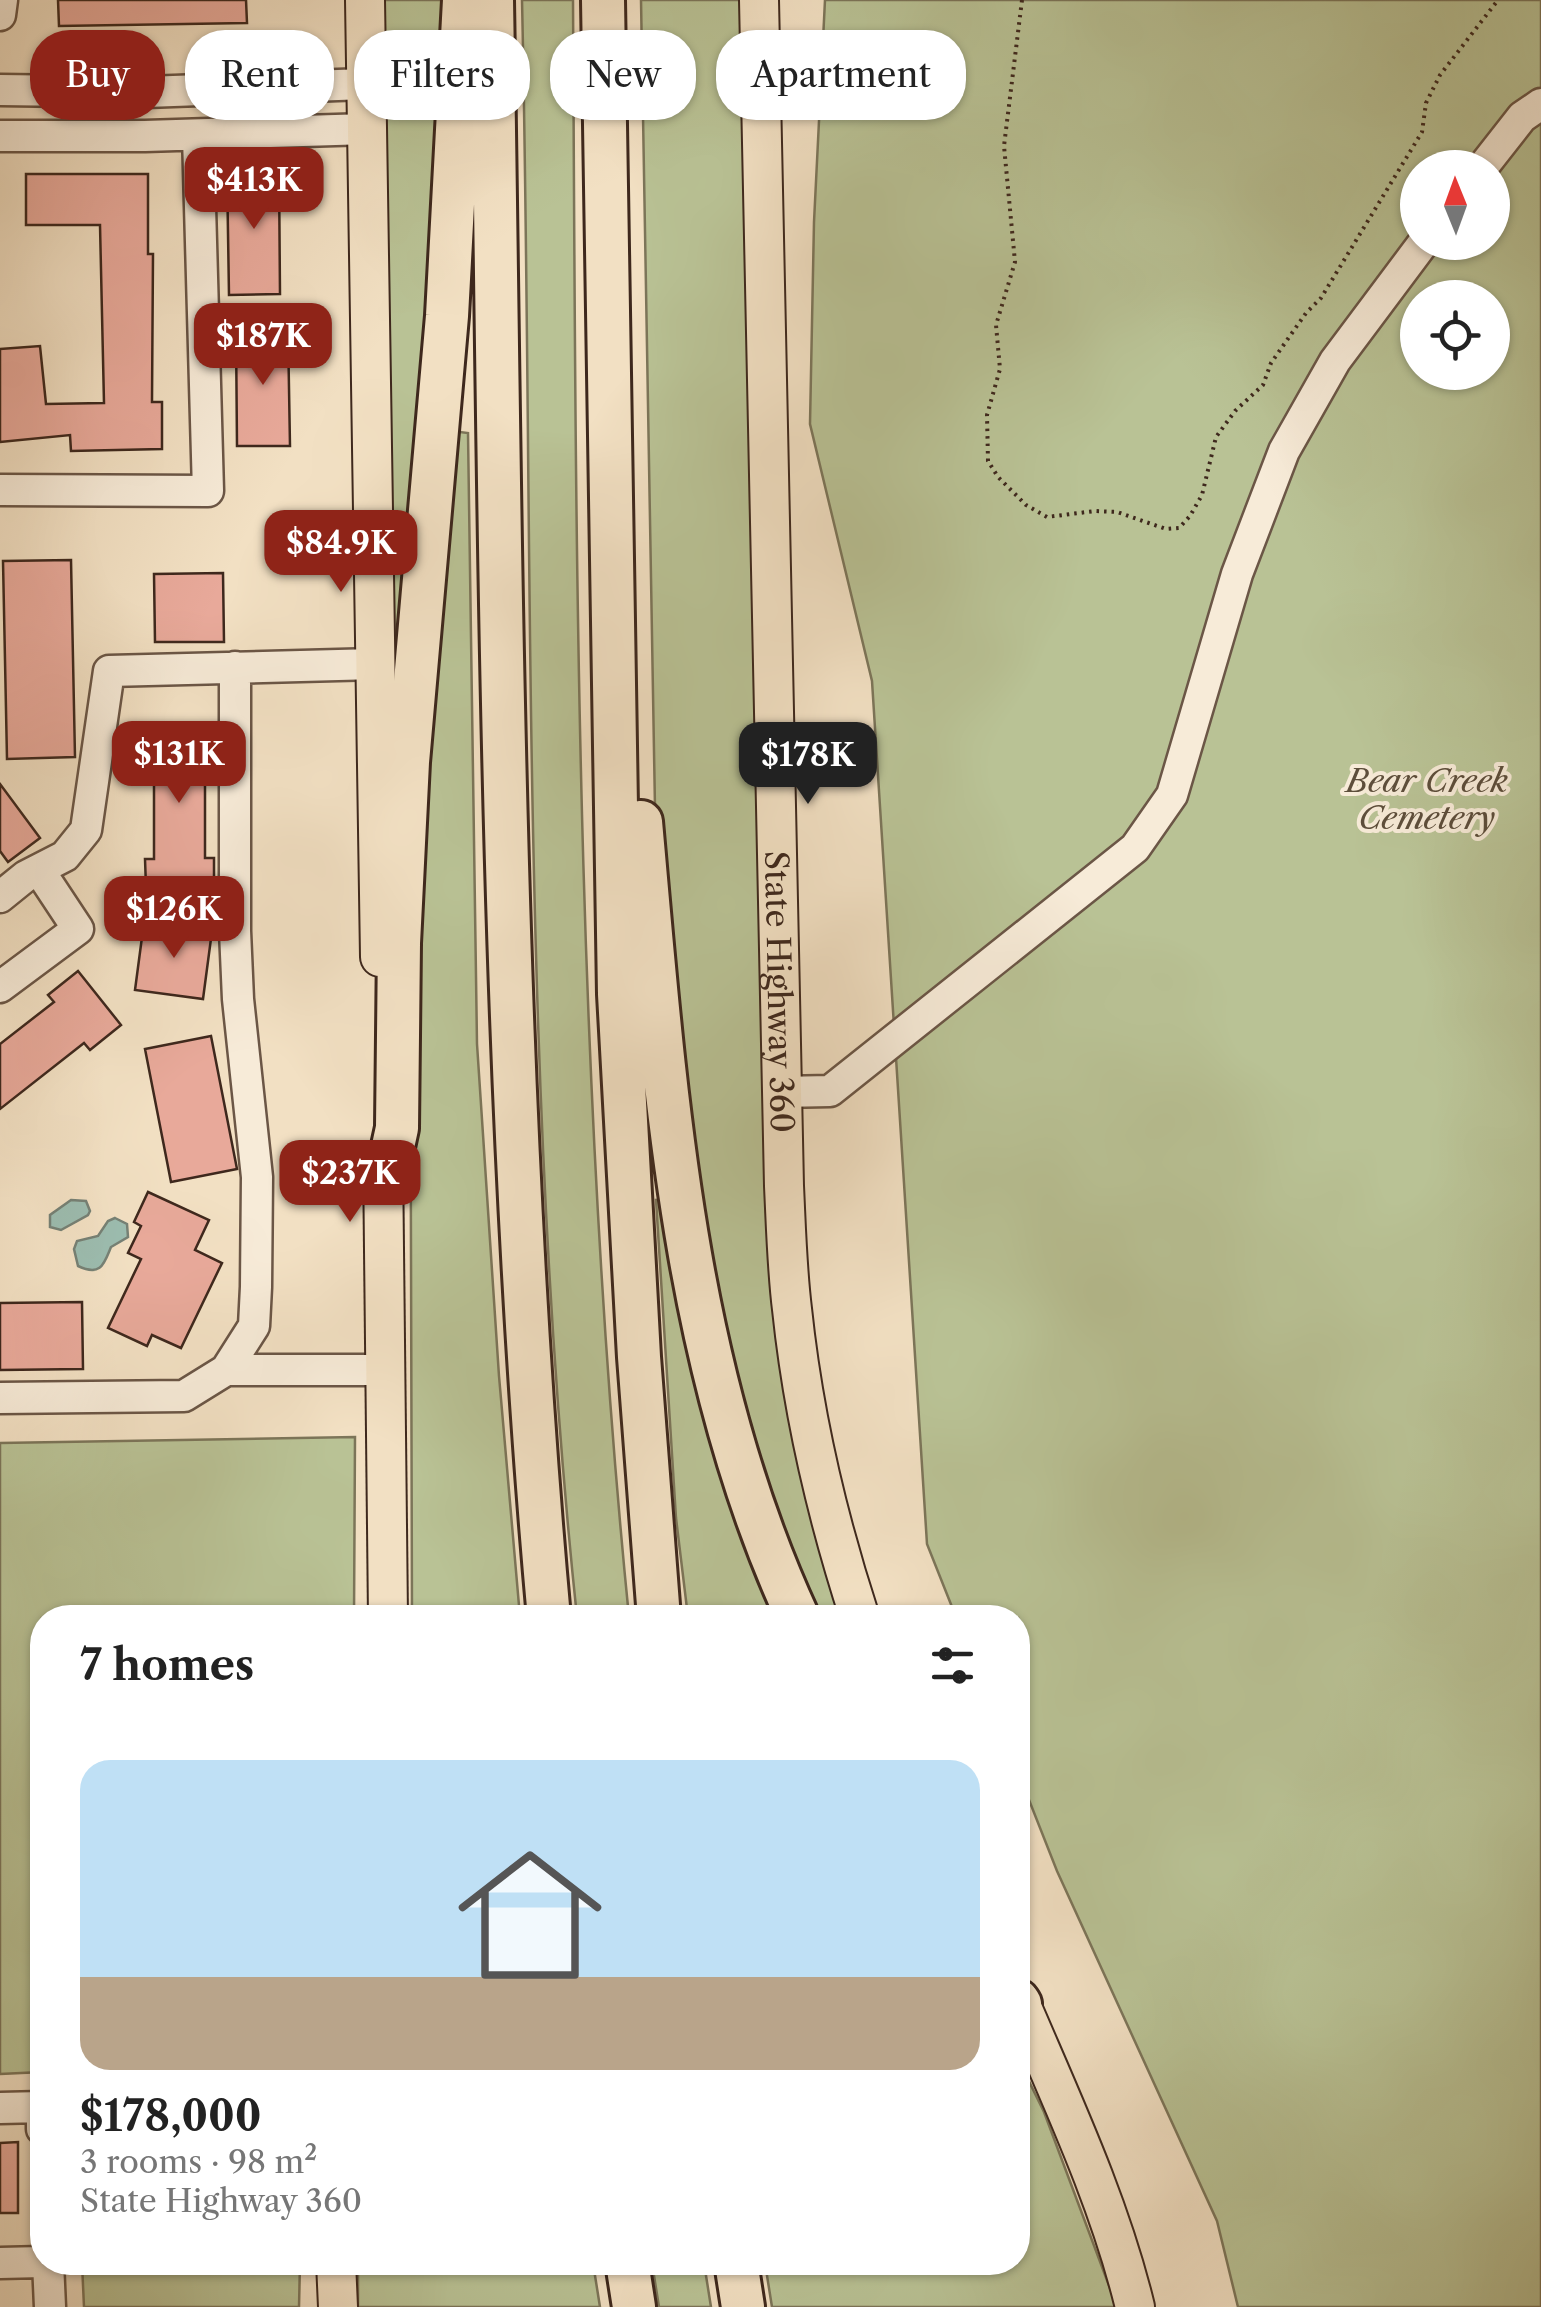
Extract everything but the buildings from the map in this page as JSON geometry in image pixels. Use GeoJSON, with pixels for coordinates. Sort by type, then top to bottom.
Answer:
{"type":"FeatureCollection","features":[{"type":"Feature","properties":{"kind":"highway"},"geometry":{"type":"LineString","coordinates":[[384,1188],[398,1128],[399,944],[408,762],[448,316],[464,0]]}},
{"type":"Feature","properties":{"kind":"highway"},"geometry":{"type":"LineString","coordinates":[[492,0],[510,1000],[529,1363],[548,1605]]}},
{"type":"Feature","properties":{"kind":"highway"},"geometry":{"type":"LineString","coordinates":[[603,0],[619,994],[628,1198],[659,1605]]}},
{"type":"Feature","properties":{"kind":"highway"},"geometry":{"type":"LineString","coordinates":[[613,710],[638,784],[663,1069],[700,1300],[724,1411],[755,1512],[793,1605]]}},
{"type":"Feature","properties":{"kind":"highway"},"geometry":{"type":"LineString","coordinates":[[628,2275],[634,2307]]}},
{"type":"Feature","properties":{"kind":"highway"},"geometry":{"type":"LineString","coordinates":[[738,2275],[743,2307]]}},
{"type":"Feature","properties":{"kind":"main road"},"geometry":{"type":"LineString","coordinates":[[366,0],[366,30]]}},
{"type":"Feature","properties":{"kind":"main road","name":"State Highway 360"},"geometry":{"type":"LineString","coordinates":[[760,0],[780,1092],[791,1308],[809,1427],[836,1546],[856,1605]]}},
{"type":"Feature","properties":{"kind":"main road"},"geometry":{"type":"LineString","coordinates":[[368,120],[388,1605]]}},
{"type":"Feature","properties":{"kind":"main road"},"geometry":{"type":"LineString","coordinates":[[1030,2028],[1071,2120],[1128,2277],[1135,2307]]}},
{"type":"Feature","properties":{"kind":"main road"},"geometry":{"type":"LineString","coordinates":[[337,2275],[338,2307]]}},
{"type":"Feature","properties":{"kind":"street"},"geometry":{"type":"LineString","coordinates":[[0,16],[2,0]]}},
{"type":"Feature","properties":{"kind":"street"},"geometry":{"type":"LineString","coordinates":[[0,90],[146,92],[354,84]]}},
{"type":"Feature","properties":{"kind":"street"},"geometry":{"type":"LineString","coordinates":[[1496,150],[1522,118],[1541,104]]}},
{"type":"Feature","properties":{"kind":"street"},"geometry":{"type":"LineString","coordinates":[[0,136],[368,129]]}},
{"type":"Feature","properties":{"kind":"street"},"geometry":{"type":"LineString","coordinates":[[0,490],[208,492],[198,135]]}},
{"type":"Feature","properties":{"kind":"street"},"geometry":{"type":"LineString","coordinates":[[780,1092],[830,1090],[1134,848],[1172,795],[1236,574],[1284,451],[1335,361],[1411,260]]}},
{"type":"Feature","properties":{"kind":"street"},"geometry":{"type":"LineString","coordinates":[[0,897],[65,856],[86,830],[108,670],[376,664]]}},
{"type":"Feature","properties":{"kind":"street"},"geometry":{"type":"LineString","coordinates":[[0,1398],[184,1396],[226,1370],[254,1326],[256,1177],[235,931],[235,666]]}},
{"type":"Feature","properties":{"kind":"street"},"geometry":{"type":"LineString","coordinates":[[0,987],[78,929],[40,870]]}},
{"type":"Feature","properties":{"kind":"street"},"geometry":{"type":"LineString","coordinates":[[226,1370],[385,1370]]}},
{"type":"Feature","properties":{"kind":"street"},"geometry":{"type":"LineString","coordinates":[[0,2108],[30,2107]]}},
{"type":"Feature","properties":{"kind":"street"},"geometry":{"type":"LineString","coordinates":[[0,2263],[30,2262]]}},
{"type":"Feature","properties":{"kind":"street"},"geometry":{"type":"LineString","coordinates":[[46,2275],[50,2307]]}},
{"type":"Feature","properties":{"kind":"path"},"geometry":{"type":"LineString","coordinates":[[1022,0],[1004,146],[1015,262],[996,325],[1000,369],[988,415],[988,462],[1026,505],[1047,518],[1117,512],[1166,529],[1179,528],[1190,516],[1202,495],[1216,436],[1263,385],[1270,363],[1321,298],[1422,132],[1426,104],[1440,75],[1498,0]]}},
{"type":"Feature","properties":{"kind":"green space"},"geometry":{"type":"Polygon","coordinates":[[[381,0],[449,0],[447,30],[381,30],[381,0]]]}},
{"type":"Feature","properties":{"kind":"green space"},"geometry":{"type":"Polygon","coordinates":[[[522,0],[573,0],[573,30],[550,30],[550,120],[574,120],[578,607],[588,1012],[611,1416],[628,1605],[576,1605],[546,1214],[533,809],[524,120],[530,120],[530,30],[522,30],[522,0]]]}},
{"type":"Feature","properties":{"kind":"green space"},"geometry":{"type":"Polygon","coordinates":[[[641,0],[743,0],[744,30],[716,30],[716,120],[745,120],[762,1017],[842,1605],[807,1605],[759,1488],[699,1235],[656,866],[643,120],[696,120],[696,30],[642,30],[641,0]]]}},
{"type":"Feature","properties":{"kind":"green space","name":"Bear Creek Cemetery"},"geometry":{"type":"Polygon","coordinates":[[[825,0],[1541,0],[1541,2307],[1238,2307],[1217,2221],[1057,1871],[1030,1802],[1030,1605],[951,1605],[927,1544],[872,681],[810,424],[819,120],[966,120],[966,30],[824,30],[825,0]]]}},
{"type":"Feature","properties":{"kind":"green space"},"geometry":{"type":"Polygon","coordinates":[[[382,120],[442,120],[418,526],[388,717],[382,120]]]}},
{"type":"Feature","properties":{"kind":"green space"},"geometry":{"type":"Polygon","coordinates":[[[452,431],[468,433],[477,1044],[519,1605],[412,1605],[410,891],[452,431]]]}},
{"type":"Feature","properties":{"kind":"green space"},"geometry":{"type":"Polygon","coordinates":[[[670,1199],[779,1605],[687,1605],[676,1518],[656,1200],[670,1199]]]}},
{"type":"Feature","properties":{"kind":"green space"},"geometry":{"type":"Polygon","coordinates":[[[355,1437],[354,1605],[30,1605],[30,2073],[0,2074],[0,1443],[355,1437]]]}},
{"type":"Feature","properties":{"kind":"green space"},"geometry":{"type":"Polygon","coordinates":[[[1030,2083],[1117,2307],[772,2307],[767,2275],[1030,2275],[1030,2083]]]}},
{"type":"Feature","properties":{"kind":"green space"},"geometry":{"type":"Polygon","coordinates":[[[83,2275],[300,2275],[299,2307],[84,2307],[83,2275]]]}},
{"type":"Feature","properties":{"kind":"green space"},"geometry":{"type":"Polygon","coordinates":[[[358,2275],[595,2275],[600,2307],[358,2307],[358,2275]]]}},
{"type":"Feature","properties":{"kind":"green space"},"geometry":{"type":"Polygon","coordinates":[[[654,2275],[706,2275],[711,2307],[659,2307],[654,2275]]]}},
{"type":"Feature","properties":{"kind":"shaded area"},"geometry":{"type":"Polygon","coordinates":[[[71,1200],[86,1201],[88,1215],[61,1230],[50,1227],[50,1215],[71,1200]]]}},
{"type":"Feature","properties":{"kind":"shaded area"},"geometry":{"type":"Polygon","coordinates":[[[115,1218],[127,1224],[128,1237],[111,1247],[97,1269],[78,1266],[74,1249],[77,1241],[98,1236],[108,1221],[115,1218]]]}}]}
